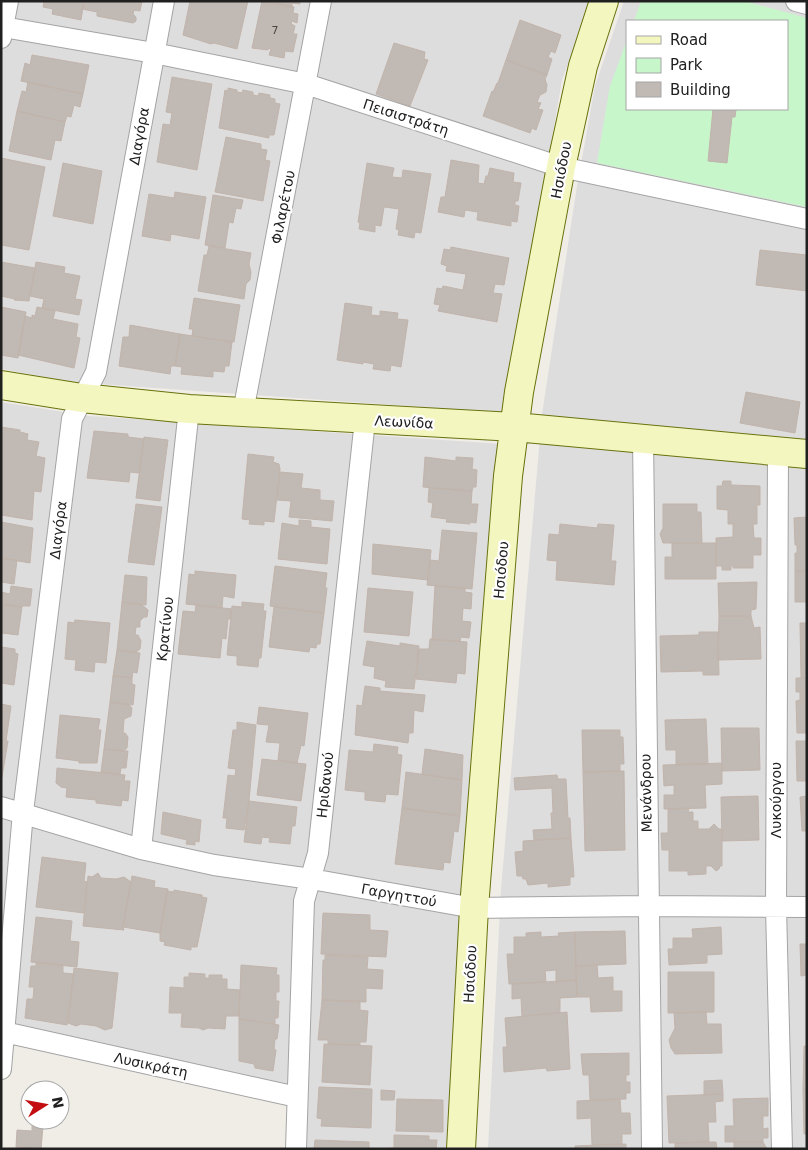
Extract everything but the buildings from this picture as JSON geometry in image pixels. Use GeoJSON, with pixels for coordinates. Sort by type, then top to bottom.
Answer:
{"type":"FeatureCollection","features":[{"type":"Feature","properties":{"kind":"street"},"geometry":{"type":"LineString","coordinates":[[2,32],[8,1]]}},
{"type":"Feature","properties":{"kind":"street","name":"Διαγόρα"},"geometry":{"type":"LineString","coordinates":[[1,1069],[23,812],[72,419],[96,372],[164,1]]}},
{"type":"Feature","properties":{"kind":"street","name":"Φιλαρέτου"},"geometry":{"type":"LineString","coordinates":[[243,412],[321,1]]}},
{"type":"Feature","properties":{"kind":"street","name":"Ησιόδου"},"geometry":{"type":"LineString","coordinates":[[461,1149],[474,908],[508,476],[519,392],[561,168],[583,66],[604,1]]}},
{"type":"Feature","properties":{"kind":"street"},"geometry":{"type":"LineString","coordinates":[[796,1],[807,4]]}},
{"type":"Feature","properties":{"kind":"street","name":"Πεισιστράτη"},"geometry":{"type":"LineString","coordinates":[[2,32],[154,53],[306,84],[561,168],[807,219]]}},
{"type":"Feature","properties":{"kind":"street","name":"Λεωνίδα"},"geometry":{"type":"LineString","coordinates":[[1,385],[82,398],[189,409],[515,427],[807,454]]}},
{"type":"Feature","properties":{"kind":"street","name":"Κρατίνου"},"geometry":{"type":"LineString","coordinates":[[141,850],[189,409]]}},
{"type":"Feature","properties":{"kind":"street","name":"Ηριδανού"},"geometry":{"type":"LineString","coordinates":[[296,1149],[304,902],[318,852],[365,420]]}},
{"type":"Feature","properties":{"kind":"street","name":"Μενάνδρου"},"geometry":{"type":"LineString","coordinates":[[643,438],[652,1149]]}},
{"type":"Feature","properties":{"kind":"street","name":"Λυκούργου"},"geometry":{"type":"LineString","coordinates":[[778,451],[776,907],[782,1149]]}},
{"type":"Feature","properties":{"kind":"street","name":"Γαργηττού"},"geometry":{"type":"LineString","coordinates":[[1,807],[23,812],[141,850],[214,865],[311,879],[474,908],[807,907]]}},
{"type":"Feature","properties":{"kind":"street","name":"Λυσικράτη"},"geometry":{"type":"LineString","coordinates":[[4,1032],[297,1097]]}},
{"type":"Feature","properties":{"kind":"shaded area"},"geometry":{"type":"Polygon","coordinates":[[[1,1],[591,1],[562,80],[505,413],[72,382],[1,369],[1,1]]]}},
{"type":"Feature","properties":{"kind":"shaded area"},"geometry":{"type":"Polygon","coordinates":[[[624,1],[807,1],[807,1149],[488,1149],[501,889],[542,414],[577,186],[595,86],[624,1]]]}},
{"type":"Feature","properties":{"kind":"shaded area"},"geometry":{"type":"Polygon","coordinates":[[[1,402],[89,416],[502,444],[453,1149],[303,1149],[303,1093],[1,1022],[1,402]]]}},
{"type":"Feature","properties":{"kind":"green space"},"geometry":{"type":"Polygon","coordinates":[[[641,1],[744,1],[807,18],[807,207],[597,163],[610,86],[626,43],[626,110],[788,110],[788,20],[634,20],[641,1]]]}}]}
